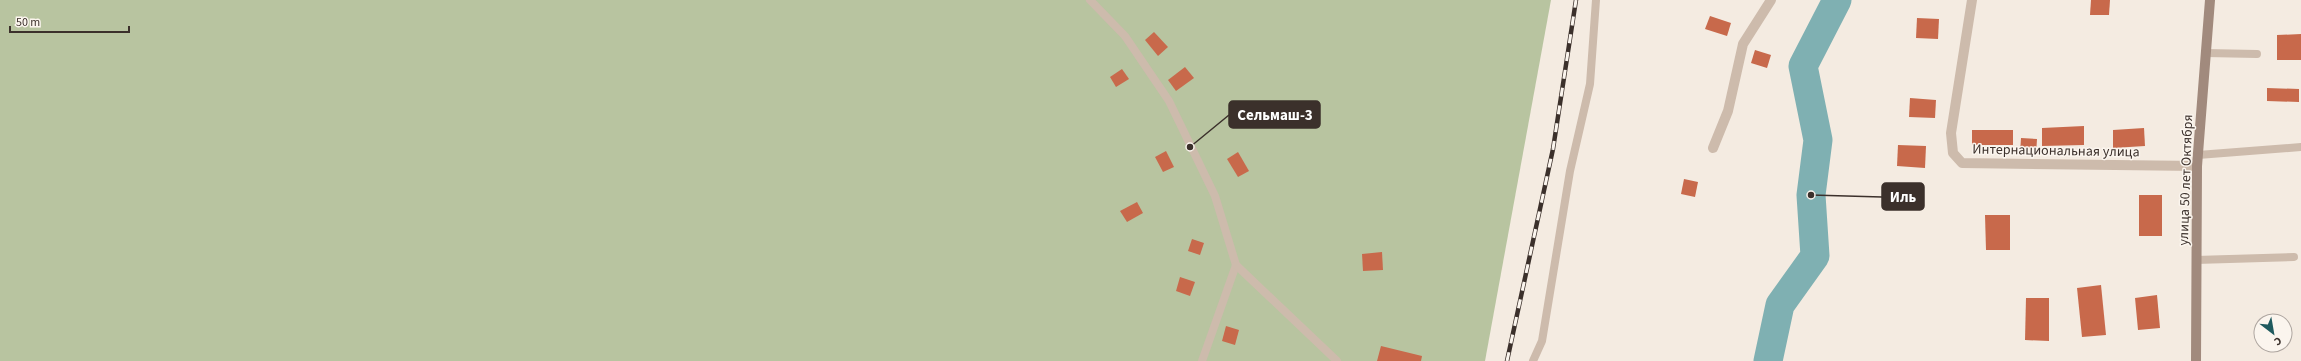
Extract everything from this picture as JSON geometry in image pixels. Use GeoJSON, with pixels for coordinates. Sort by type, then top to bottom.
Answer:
{"type":"FeatureCollection","features":[{"type":"Feature","properties":{"kind":"street"},"geometry":{"type":"LineString","coordinates":[[1713,148],[1728,111],[1743,44],[1771,0]]}},
{"type":"Feature","properties":{"kind":"street","name":"Интернациональная улица"},"geometry":{"type":"LineString","coordinates":[[1972,0],[1951,133],[1953,154],[1962,163],[2197,166]]}},
{"type":"Feature","properties":{"kind":"street","name":"улица 50 лет Октября"},"geometry":{"type":"LineString","coordinates":[[2196,361],[2197,166],[2210,0]]}},
{"type":"Feature","properties":{"kind":"lane"},"geometry":{"type":"LineString","coordinates":[[1090,0],[1125,36],[1169,101],[1215,196],[1236,266],[1336,361]]}},
{"type":"Feature","properties":{"kind":"lane"},"geometry":{"type":"LineString","coordinates":[[1533,361],[1542,341],[1570,171],[1590,84],[1596,0]]}},
{"type":"Feature","properties":{"kind":"lane"},"geometry":{"type":"LineString","coordinates":[[2206,53],[2257,54]]}},
{"type":"Feature","properties":{"kind":"lane"},"geometry":{"type":"LineString","coordinates":[[2198,154],[2301,147]]}},
{"type":"Feature","properties":{"kind":"lane"},"geometry":{"type":"LineString","coordinates":[[2196,260],[2294,257]]}},
{"type":"Feature","properties":{"kind":"lane"},"geometry":{"type":"LineString","coordinates":[[1202,361],[1236,266]]}},
{"type":"Feature","properties":{"kind":"green space"},"geometry":{"type":"Polygon","coordinates":[[[0,0],[1551,0],[1485,361],[0,361],[0,0]]]}},
{"type":"Feature","properties":{"kind":"building"},"geometry":{"type":"Polygon","coordinates":[[[2091,0],[2110,0],[2109,15],[2090,15],[2091,0]]]}},
{"type":"Feature","properties":{"kind":"building"},"geometry":{"type":"Polygon","coordinates":[[[1710,16],[1731,23],[1727,36],[1705,29],[1710,16]]]}},
{"type":"Feature","properties":{"kind":"building"},"geometry":{"type":"Polygon","coordinates":[[[1917,18],[1939,19],[1938,39],[1916,38],[1917,18]]]}},
{"type":"Feature","properties":{"kind":"building"},"geometry":{"type":"Polygon","coordinates":[[[1154,32],[1168,47],[1158,56],[1145,40],[1154,32]]]}},
{"type":"Feature","properties":{"kind":"building"},"geometry":{"type":"Polygon","coordinates":[[[2301,34],[2301,60],[2277,60],[2277,35],[2301,34]]]}},
{"type":"Feature","properties":{"kind":"building"},"geometry":{"type":"Polygon","coordinates":[[[1755,50],[1771,55],[1767,68],[1751,63],[1755,50]]]}},
{"type":"Feature","properties":{"kind":"building"},"geometry":{"type":"Polygon","coordinates":[[[1185,67],[1194,78],[1176,91],[1168,80],[1185,67]]]}},
{"type":"Feature","properties":{"kind":"building"},"geometry":{"type":"Polygon","coordinates":[[[1122,69],[1129,79],[1116,87],[1110,77],[1122,69]]]}},
{"type":"Feature","properties":{"kind":"building"},"geometry":{"type":"Polygon","coordinates":[[[2267,88],[2299,89],[2299,102],[2267,101],[2267,88]]]}},
{"type":"Feature","properties":{"kind":"building"},"geometry":{"type":"Polygon","coordinates":[[[1910,98],[1936,100],[1935,118],[1909,117],[1910,98]]]}},
{"type":"Feature","properties":{"kind":"building"},"geometry":{"type":"Polygon","coordinates":[[[2084,126],[2084,145],[2042,146],[2042,128],[2084,126]]]}},
{"type":"Feature","properties":{"kind":"building"},"geometry":{"type":"Polygon","coordinates":[[[2144,128],[2145,146],[2113,148],[2113,130],[2144,128]]]}},
{"type":"Feature","properties":{"kind":"building"},"geometry":{"type":"Polygon","coordinates":[[[1972,130],[2013,130],[2013,145],[1972,145],[1972,130]]]}},
{"type":"Feature","properties":{"kind":"building"},"geometry":{"type":"Polygon","coordinates":[[[2021,138],[2037,139],[2036,154],[2020,153],[2021,138]]]}},
{"type":"Feature","properties":{"kind":"building"},"geometry":{"type":"Polygon","coordinates":[[[1898,145],[1926,146],[1925,168],[1897,166],[1898,145]]]}},
{"type":"Feature","properties":{"kind":"building"},"geometry":{"type":"Polygon","coordinates":[[[1166,151],[1174,167],[1163,172],[1155,157],[1166,151]]]}},
{"type":"Feature","properties":{"kind":"building"},"geometry":{"type":"Polygon","coordinates":[[[1238,152],[1249,171],[1238,177],[1227,159],[1238,152]]]}},
{"type":"Feature","properties":{"kind":"building"},"geometry":{"type":"Polygon","coordinates":[[[1684,179],[1698,182],[1695,197],[1681,194],[1684,179]]]}},
{"type":"Feature","properties":{"kind":"building"},"geometry":{"type":"Polygon","coordinates":[[[2139,195],[2162,195],[2162,236],[2139,236],[2139,195]]]}},
{"type":"Feature","properties":{"kind":"building"},"geometry":{"type":"Polygon","coordinates":[[[1137,202],[1143,213],[1127,222],[1120,211],[1137,202]]]}},
{"type":"Feature","properties":{"kind":"building"},"geometry":{"type":"Polygon","coordinates":[[[1985,215],[2010,215],[2010,250],[1986,250],[1985,215]]]}},
{"type":"Feature","properties":{"kind":"building"},"geometry":{"type":"Polygon","coordinates":[[[1192,239],[1204,243],[1200,255],[1188,251],[1192,239]]]}},
{"type":"Feature","properties":{"kind":"building"},"geometry":{"type":"Polygon","coordinates":[[[1382,252],[1383,270],[1363,271],[1362,254],[1382,252]]]}},
{"type":"Feature","properties":{"kind":"building"},"geometry":{"type":"Polygon","coordinates":[[[1180,277],[1195,282],[1190,296],[1176,291],[1180,277]]]}},
{"type":"Feature","properties":{"kind":"building"},"geometry":{"type":"Polygon","coordinates":[[[2101,285],[2106,335],[2082,337],[2077,288],[2101,285]]]}},
{"type":"Feature","properties":{"kind":"building"},"geometry":{"type":"Polygon","coordinates":[[[2157,295],[2160,328],[2138,330],[2135,298],[2157,295]]]}},
{"type":"Feature","properties":{"kind":"building"},"geometry":{"type":"Polygon","coordinates":[[[2026,298],[2049,298],[2049,341],[2025,340],[2026,298]]]}},
{"type":"Feature","properties":{"kind":"building"},"geometry":{"type":"Polygon","coordinates":[[[1226,326],[1239,330],[1235,345],[1222,341],[1226,326]]]}},
{"type":"Feature","properties":{"kind":"building"},"geometry":{"type":"Polygon","coordinates":[[[1381,346],[1422,356],[1421,361],[1377,361],[1381,346]]]}},
{"type":"Feature","properties":{"kind":"waterway"},"geometry":{"type":"LineString","coordinates":[[1768,361],[1780,305],[1815,256],[1811,195],[1818,140],[1803,66],[1837,0]]}},
{"type":"Feature","properties":{"kind":"railway"},"geometry":{"type":"LineString","coordinates":[[1507,361],[1553,149],[1576,0]]}},
{"type":"Feature","properties":{"kind":"place","name":"Сельмаш-3"},"geometry":{"type":"Point","coordinates":[1190,147]}},
{"type":"Feature","properties":{"kind":"place","name":"Иль"},"geometry":{"type":"Point","coordinates":[1811,195]}}]}
